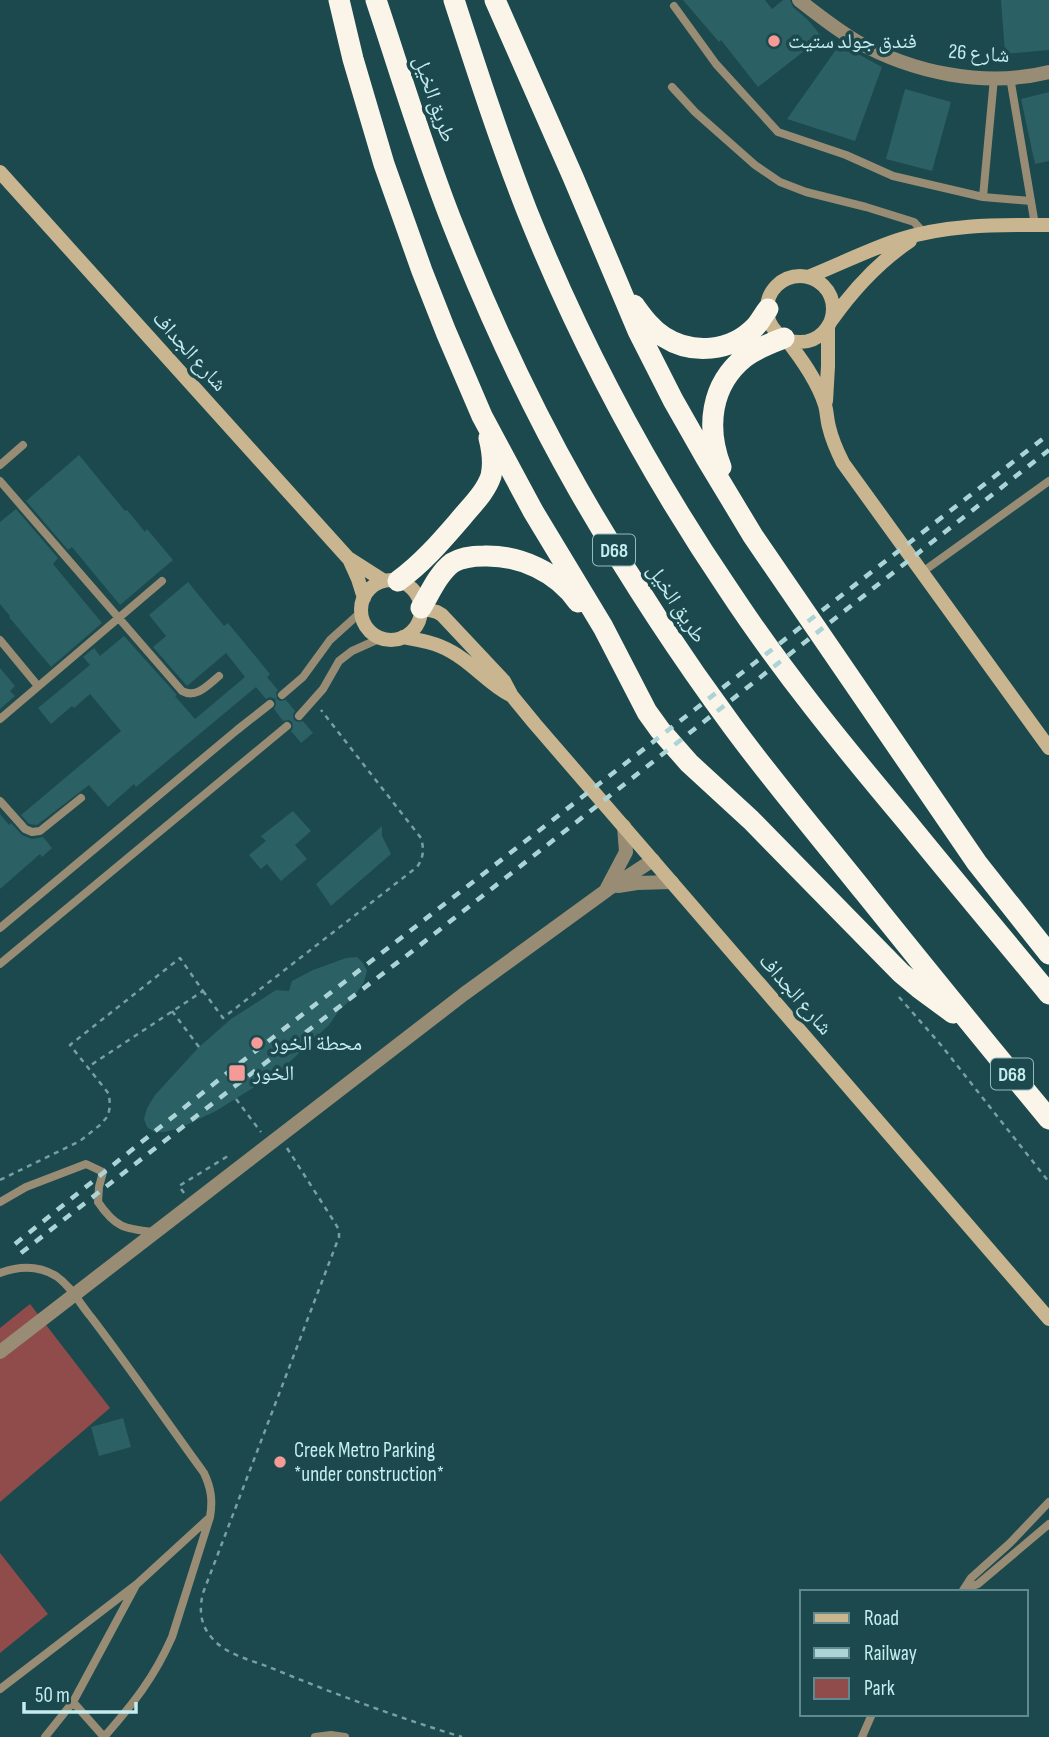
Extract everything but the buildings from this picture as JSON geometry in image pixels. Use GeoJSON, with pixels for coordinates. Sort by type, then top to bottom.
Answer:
{"type":"FeatureCollection","features":[{"type":"Feature","properties":{"kind":"highway"},"geometry":{"type":"LineString","coordinates":[[339,0],[353,59],[384,164],[446,332],[482,416],[533,510],[603,627],[624,671]]}},
{"type":"Feature","properties":{"kind":"highway","name":"طريق الخيل"},"geometry":{"type":"LineString","coordinates":[[376,0],[420,134],[490,314],[577,487],[626,570],[735,730],[1049,1119]]}},
{"type":"Feature","properties":{"kind":"highway"},"geometry":{"type":"LineString","coordinates":[[454,0],[490,110],[570,310],[670,499],[728,590],[790,677],[853,758],[1049,994]]}},
{"type":"Feature","properties":{"kind":"highway"},"geometry":{"type":"LineString","coordinates":[[495,0],[638,331],[673,400],[753,536],[977,863],[1049,954]]}},
{"type":"Feature","properties":{"kind":"highway"},"geometry":{"type":"LineString","coordinates":[[611,269],[646,321],[663,337],[685,346],[709,350],[735,342],[754,327],[768,309]]}},
{"type":"Feature","properties":{"kind":"highway"},"geometry":{"type":"LineString","coordinates":[[753,536],[714,447],[714,408],[720,389],[731,372],[745,358],[761,347],[785,338]]}},
{"type":"Feature","properties":{"kind":"highway"},"geometry":{"type":"LineString","coordinates":[[391,581],[417,566],[436,548],[487,486],[493,458],[482,416]]}},
{"type":"Feature","properties":{"kind":"highway"},"geometry":{"type":"LineString","coordinates":[[421,608],[441,574],[458,560],[489,555],[517,560],[543,570],[574,597],[624,671],[653,721],[689,763],[751,820],[901,973],[975,1029]]}},
{"type":"Feature","properties":{"kind":"street","name":"شارع 26"},"geometry":{"type":"LineString","coordinates":[[799,0],[856,41],[919,67],[968,77],[994,78],[1049,72]]}},
{"type":"Feature","properties":{"kind":"street","name":"شارع الجداف"},"geometry":{"type":"LineString","coordinates":[[0,172],[348,558],[358,579],[367,628],[388,640],[403,637],[445,648],[462,658],[498,689],[512,696]]}},
{"type":"Feature","properties":{"kind":"street"},"geometry":{"type":"LineString","coordinates":[[808,277],[896,241],[922,234],[971,225],[1042,225]]}},
{"type":"Feature","properties":{"kind":"street"},"geometry":{"type":"LineString","coordinates":[[785,338],[804,341],[814,339],[822,333],[879,264],[922,234]]}},
{"type":"Feature","properties":{"kind":"street"},"geometry":{"type":"LineString","coordinates":[[825,406],[808,370],[770,320],[769,297],[776,287],[796,276],[818,281],[827,289],[831,299],[833,310],[825,406],[828,426],[842,463],[1049,748]]}},
{"type":"Feature","properties":{"kind":"street","name":"شارع الجداف"},"geometry":{"type":"LineString","coordinates":[[348,558],[391,581],[411,588],[421,608],[437,612],[446,619],[504,681],[512,696],[1049,1319]]}},
{"type":"Feature","properties":{"kind":"street"},"geometry":{"type":"LineString","coordinates":[[363,605],[372,587],[391,581]]}},
{"type":"Feature","properties":{"kind":"street"},"geometry":{"type":"LineString","coordinates":[[403,637],[409,634],[418,622],[421,608]]}},
{"type":"Feature","properties":{"kind":"street"},"geometry":{"type":"LineString","coordinates":[[607,890],[626,852],[624,826]]}},
{"type":"Feature","properties":{"kind":"street"},"geometry":{"type":"LineString","coordinates":[[0,1352],[464,994],[607,890],[649,855]]}},
{"type":"Feature","properties":{"kind":"street"},"geometry":{"type":"LineString","coordinates":[[607,890],[637,883],[672,882]]}},
{"type":"Feature","properties":{"kind":"lane"},"geometry":{"type":"LineString","coordinates":[[674,6],[716,64],[778,132],[846,155],[893,176],[983,197],[1031,201]]}},
{"type":"Feature","properties":{"kind":"lane"},"geometry":{"type":"LineString","coordinates":[[1010,77],[1031,201],[1042,225]]}},
{"type":"Feature","properties":{"kind":"lane"},"geometry":{"type":"LineString","coordinates":[[983,197],[994,78]]}},
{"type":"Feature","properties":{"kind":"lane"},"geometry":{"type":"LineString","coordinates":[[672,87],[695,113],[755,165],[780,182],[806,192],[914,222],[922,234]]}},
{"type":"Feature","properties":{"kind":"lane"},"geometry":{"type":"LineString","coordinates":[[0,465],[23,445]]}},
{"type":"Feature","properties":{"kind":"lane"},"geometry":{"type":"LineString","coordinates":[[0,481],[182,691],[186,694],[197,693],[219,676]]}},
{"type":"Feature","properties":{"kind":"lane"},"geometry":{"type":"LineString","coordinates":[[921,573],[1049,481]]}},
{"type":"Feature","properties":{"kind":"lane"},"geometry":{"type":"LineString","coordinates":[[0,719],[162,581]]}},
{"type":"Feature","properties":{"kind":"lane"},"geometry":{"type":"LineString","coordinates":[[282,695],[303,677],[330,640],[363,605]]}},
{"type":"Feature","properties":{"kind":"lane"},"geometry":{"type":"LineString","coordinates":[[299,716],[313,701],[343,657],[381,638]]}},
{"type":"Feature","properties":{"kind":"lane"},"geometry":{"type":"LineString","coordinates":[[0,640],[38,686]]}},
{"type":"Feature","properties":{"kind":"lane"},"geometry":{"type":"LineString","coordinates":[[0,928],[270,704]]}},
{"type":"Feature","properties":{"kind":"lane"},"geometry":{"type":"LineString","coordinates":[[0,964],[287,726]]}},
{"type":"Feature","properties":{"kind":"lane"},"geometry":{"type":"LineString","coordinates":[[0,801],[25,829],[32,832],[40,831],[81,798]]}},
{"type":"Feature","properties":{"kind":"lane"},"geometry":{"type":"LineString","coordinates":[[0,1202],[26,1187],[86,1164],[103,1172],[98,1202],[110,1220],[130,1230],[155,1233]]}},
{"type":"Feature","properties":{"kind":"lane"},"geometry":{"type":"LineString","coordinates":[[0,1273],[13,1268],[43,1270],[68,1287],[204,1473],[212,1494],[210,1517],[172,1637],[144,1690],[104,1737],[73,1702]]}},
{"type":"Feature","properties":{"kind":"lane"},"geometry":{"type":"LineString","coordinates":[[963,1590],[971,1578],[1010,1543],[1049,1502]]}},
{"type":"Feature","properties":{"kind":"lane"},"geometry":{"type":"LineString","coordinates":[[0,1689],[137,1584],[210,1517]]}},
{"type":"Feature","properties":{"kind":"lane"},"geometry":{"type":"LineString","coordinates":[[963,1590],[978,1584],[1049,1524]]}},
{"type":"Feature","properties":{"kind":"lane"},"geometry":{"type":"LineString","coordinates":[[45,1737],[73,1702],[137,1584]]}},
{"type":"Feature","properties":{"kind":"lane"},"geometry":{"type":"LineString","coordinates":[[862,1737],[871,1716]]}},
{"type":"Feature","properties":{"kind":"lane"},"geometry":{"type":"LineString","coordinates":[[315,1737],[345,1737]]}},
{"type":"Feature","properties":{"kind":"path"},"geometry":{"type":"LineString","coordinates":[[0,1180],[80,1141],[108,1116],[109,1094],[70,1045],[180,958],[223,1018],[417,867],[424,847],[421,838],[313,701]]}},
{"type":"Feature","properties":{"kind":"path"},"geometry":{"type":"LineString","coordinates":[[88,1067],[203,991]]}},
{"type":"Feature","properties":{"kind":"path"},"geometry":{"type":"LineString","coordinates":[[172,1011],[199,1047]]}},
{"type":"Feature","properties":{"kind":"path"},"geometry":{"type":"LineString","coordinates":[[236,1098],[263,1134]]}},
{"type":"Feature","properties":{"kind":"path"},"geometry":{"type":"LineString","coordinates":[[279,1136],[335,1223],[339,1237],[203,1593],[202,1620],[211,1638],[228,1650],[316,1687],[462,1737]]}},
{"type":"Feature","properties":{"kind":"path"},"geometry":{"type":"LineString","coordinates":[[178,1186],[230,1155]]}},
{"type":"Feature","properties":{"kind":"green space"},"geometry":{"type":"Polygon","coordinates":[[[30,1304],[110,1408],[0,1502],[0,1328],[30,1304]]]}},
{"type":"Feature","properties":{"kind":"green space"},"geometry":{"type":"Polygon","coordinates":[[[0,1553],[48,1614],[0,1653],[0,1553]]]}},
{"type":"Feature","properties":{"kind":"railway"},"geometry":{"type":"LineString","coordinates":[[15,1244],[226,1074],[1049,434]]}},
{"type":"Feature","properties":{"kind":"railway"},"geometry":{"type":"LineString","coordinates":[[21,1253],[410,953],[1049,450]]}},
{"type":"Feature","properties":{"kind":"place","name":"فندق جولد ستيت"},"geometry":{"type":"Point","coordinates":[774,41]}},
{"type":"Feature","properties":{"kind":"place","name":"محطة الخور"},"geometry":{"type":"Point","coordinates":[257,1043]}},
{"type":"Feature","properties":{"kind":"place","name":"الخور"},"geometry":{"type":"Point","coordinates":[237,1073]}},
{"type":"Feature","properties":{"kind":"place","name":"Creek Metro Parking *under construction*"},"geometry":{"type":"Point","coordinates":[280,1462]}}]}
